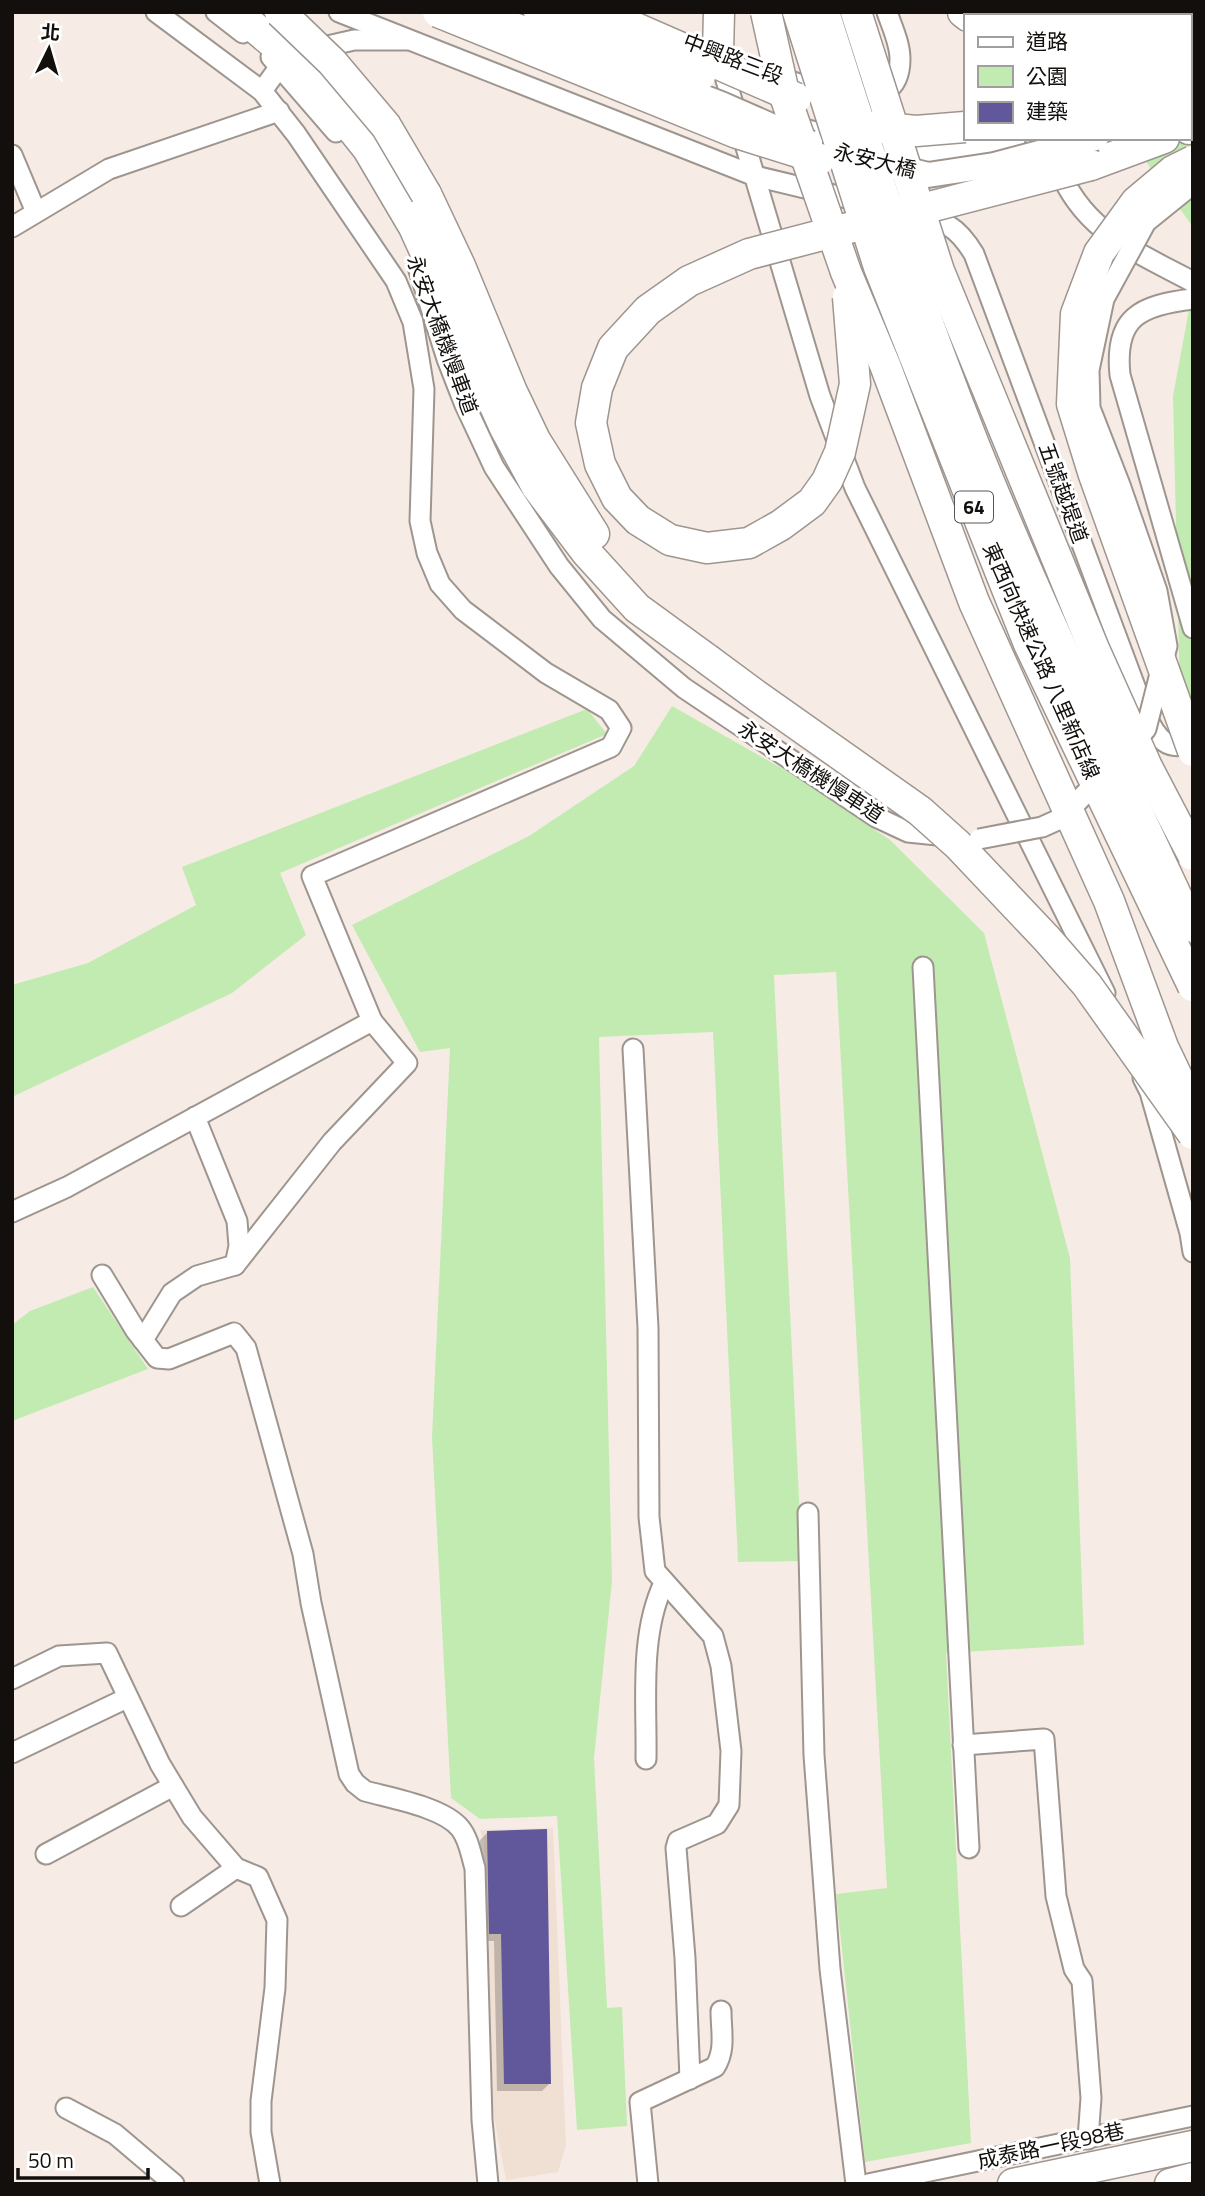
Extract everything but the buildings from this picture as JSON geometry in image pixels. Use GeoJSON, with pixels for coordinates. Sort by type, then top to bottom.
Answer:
{"type":"FeatureCollection","features":[{"type":"Feature","properties":{"kind":"highway"},"geometry":{"type":"LineString","coordinates":[[236,12],[284,60],[303,69],[368,149],[407,216],[505,428],[537,487],[587,553],[637,608],[920,811],[958,845],[1087,985],[1193,1134]]}},
{"type":"Feature","properties":{"kind":"highway"},"geometry":{"type":"LineString","coordinates":[[280,12],[332,62],[386,126],[426,194],[535,440],[600,542],[669,614],[707,659]]}},
{"type":"Feature","properties":{"kind":"highway"},"geometry":{"type":"LineString","coordinates":[[438,12],[737,133],[865,172],[928,175]]}},
{"type":"Feature","properties":{"kind":"highway"},"geometry":{"type":"LineString","coordinates":[[539,12],[717,82],[863,148]]}},
{"type":"Feature","properties":{"kind":"highway"},"geometry":{"type":"LineString","coordinates":[[599,12],[846,120],[887,130],[964,127]]}},
{"type":"Feature","properties":{"kind":"highway"},"geometry":{"type":"LineString","coordinates":[[719,12],[719,53]]}},
{"type":"Feature","properties":{"kind":"highway"},"geometry":{"type":"LineString","coordinates":[[766,12],[785,93],[846,272],[885,365],[974,602],[1109,901],[1163,1046],[1193,1110]]}},
{"type":"Feature","properties":{"kind":"highway","name":"東西向快速公路 八里新店線"},"geometry":{"type":"LineString","coordinates":[[797,12],[879,267],[1028,644],[1193,986]]}},
{"type":"Feature","properties":{"kind":"highway","name":"東西向快速公路 八里新店線"},"geometry":{"type":"LineString","coordinates":[[824,12],[910,273],[975,447],[1053,629],[1170,883],[1193,926]]}},
{"type":"Feature","properties":{"kind":"highway"},"geometry":{"type":"LineString","coordinates":[[856,12],[939,271],[1094,649],[1147,767],[1193,855]]}},
{"type":"Feature","properties":{"kind":"highway"},"geometry":{"type":"LineString","coordinates":[[846,272],[855,384],[840,452],[827,481],[812,502],[781,526],[749,543],[707,548],[670,540],[638,520],[617,498],[600,464],[592,423],[597,388],[613,348],[648,310],[689,281],[749,254],[1091,165],[1159,140]]}},
{"type":"Feature","properties":{"kind":"highway"},"geometry":{"type":"LineString","coordinates":[[1193,161],[1173,171],[1136,202],[1099,253],[1076,314],[1072,404],[1094,475],[1193,751]]}},
{"type":"Feature","properties":{"kind":"highway"},"geometry":{"type":"LineString","coordinates":[[1013,2184],[1193,2146]]}},
{"type":"Feature","properties":{"kind":"highway"},"geometry":{"type":"LineString","coordinates":[[1170,2184],[1193,2178]]}},
{"type":"Feature","properties":{"kind":"main road","name":"永安大橋"},"geometry":{"type":"LineString","coordinates":[[481,12],[709,99],[833,153],[928,175],[994,165],[1088,140]]}},
{"type":"Feature","properties":{"kind":"main road","name":"永安大橋"},"geometry":{"type":"LineString","coordinates":[[740,114],[863,148],[944,155],[1005,140]]}},
{"type":"Feature","properties":{"kind":"street"},"geometry":{"type":"LineString","coordinates":[[143,1340],[172,1293],[197,1276],[235,1265],[332,1142],[407,1063],[372,1021],[312,876],[611,747],[621,729],[609,710],[546,673],[463,610],[440,584],[427,554],[420,521],[425,389],[413,322],[396,281],[279,111],[262,91],[156,12]]}},
{"type":"Feature","properties":{"kind":"street","name":"永安大橋機慢車道"},"geometry":{"type":"LineString","coordinates":[[216,12],[284,60],[398,216],[420,272],[456,382],[494,467],[559,566],[602,619],[684,688],[876,817],[908,831],[979,839],[1042,827],[1062,818],[1146,729],[1167,646],[1157,591],[1090,408],[1089,370],[1104,299],[1146,222],[1193,184]]}},
{"type":"Feature","properties":{"kind":"street"},"geometry":{"type":"LineString","coordinates":[[339,12],[755,176]]}},
{"type":"Feature","properties":{"kind":"street","name":"中興路三段"},"geometry":{"type":"LineString","coordinates":[[617,12],[811,89],[838,96],[866,98],[886,92],[896,79],[900,61],[897,41],[887,12]]}},
{"type":"Feature","properties":{"kind":"street"},"geometry":{"type":"LineString","coordinates":[[706,12],[820,396],[855,488],[1080,940],[1150,1092],[1193,1252]]}},
{"type":"Feature","properties":{"kind":"street"},"geometry":{"type":"LineString","coordinates":[[262,91],[284,60],[354,40],[407,40]]}},
{"type":"Feature","properties":{"kind":"street"},"geometry":{"type":"LineString","coordinates":[[12,227],[109,169],[279,111]]}},
{"type":"Feature","properties":{"kind":"street"},"geometry":{"type":"LineString","coordinates":[[1048,140],[1062,177],[1077,203],[1097,225],[1124,246],[1193,282]]}},
{"type":"Feature","properties":{"kind":"street"},"geometry":{"type":"LineString","coordinates":[[12,155],[16,176],[36,212]]}},
{"type":"Feature","properties":{"kind":"street","name":"五號越堤道"},"geometry":{"type":"LineString","coordinates":[[755,176],[943,221],[963,236],[974,254],[1146,716],[1165,743],[1180,747],[1193,742]]}},
{"type":"Feature","properties":{"kind":"street"},"geometry":{"type":"LineString","coordinates":[[1193,299],[1164,302],[1140,311],[1124,330],[1118,352],[1120,375],[1193,628]]}},
{"type":"Feature","properties":{"kind":"street"},"geometry":{"type":"LineString","coordinates":[[923,967],[969,1848]]}},
{"type":"Feature","properties":{"kind":"street"},"geometry":{"type":"LineString","coordinates":[[12,1213],[67,1187],[372,1021]]}},
{"type":"Feature","properties":{"kind":"street"},"geometry":{"type":"LineString","coordinates":[[633,1049],[648,1328],[649,1517],[655,1571],[713,1636],[721,1666],[731,1751],[729,1805],[718,1824],[678,1841],[676,1848],[685,1958],[690,2079]]}},
{"type":"Feature","properties":{"kind":"street"},"geometry":{"type":"LineString","coordinates":[[195,1118],[237,1221],[239,1246],[235,1265]]}},
{"type":"Feature","properties":{"kind":"street"},"geometry":{"type":"LineString","coordinates":[[102,1275],[157,1358],[169,1359],[234,1333],[246,1348],[303,1554],[311,1603],[349,1774],[365,1791],[439,1812],[460,1827],[469,1845],[475,1868],[482,2119],[488,2184]]}},
{"type":"Feature","properties":{"kind":"street"},"geometry":{"type":"LineString","coordinates":[[808,1513],[815,1769],[830,1969],[856,2184]]}},
{"type":"Feature","properties":{"kind":"street"},"geometry":{"type":"LineString","coordinates":[[646,1759],[647,1666],[651,1621],[655,1601],[664,1583]]}},
{"type":"Feature","properties":{"kind":"street"},"geometry":{"type":"LineString","coordinates":[[12,1679],[59,1656],[107,1653],[127,1698],[192,1817],[236,1868],[258,1877],[277,1920],[272,2015],[261,2101],[261,2132],[270,2184]]}},
{"type":"Feature","properties":{"kind":"street"},"geometry":{"type":"LineString","coordinates":[[12,1753],[127,1698]]}},
{"type":"Feature","properties":{"kind":"street"},"geometry":{"type":"LineString","coordinates":[[964,1745],[1044,1740],[1056,1896],[1074,1969],[1082,1981],[1091,2098],[1088,2139]]}},
{"type":"Feature","properties":{"kind":"street"},"geometry":{"type":"LineString","coordinates":[[46,1854],[173,1786]]}},
{"type":"Feature","properties":{"kind":"street"},"geometry":{"type":"LineString","coordinates":[[181,1906],[236,1868]]}},
{"type":"Feature","properties":{"kind":"street"},"geometry":{"type":"LineString","coordinates":[[649,2184],[640,2102],[715,2067],[721,2058],[720,2011]]}},
{"type":"Feature","properties":{"kind":"street"},"geometry":{"type":"LineString","coordinates":[[66,2108],[115,2134],[174,2184]]}},
{"type":"Feature","properties":{"kind":"street","name":"成泰路一段98巷"},"geometry":{"type":"LineString","coordinates":[[868,2184],[1193,2116]]}},
{"type":"Feature","properties":{"kind":"shaded area"},"geometry":{"type":"Polygon","coordinates":[[[553,1828],[566,2145],[558,2172],[506,2180],[493,2112],[484,1842],[480,1830],[553,1828]]]}},
{"type":"Feature","properties":{"kind":"green space"},"geometry":{"type":"Polygon","coordinates":[[[1039,12],[1193,12],[1193,227],[1130,140],[1191,140],[1191,14],[1039,12]]]}},
{"type":"Feature","properties":{"kind":"green space"},"geometry":{"type":"Polygon","coordinates":[[[1193,288],[1193,721],[1180,696],[1173,396],[1193,288]]]}},
{"type":"Feature","properties":{"kind":"green space"},"geometry":{"type":"Polygon","coordinates":[[[672,706],[790,773],[890,840],[984,933],[1070,1258],[1084,1645],[946,1653],[971,2143],[865,2162],[836,1894],[887,1888],[836,972],[774,975],[802,1561],[738,1562],[713,1032],[599,1037],[612,1581],[594,1758],[607,2008],[622,2007],[627,2126],[577,2130],[557,1816],[480,1819],[451,1798],[432,1437],[450,1048],[420,1052],[352,925],[529,836],[634,766],[672,706]]]}},
{"type":"Feature","properties":{"kind":"green space"},"geometry":{"type":"Polygon","coordinates":[[[587,709],[607,734],[280,873],[306,935],[232,993],[12,1097],[12,985],[88,963],[196,905],[182,867],[587,709]]]}},
{"type":"Feature","properties":{"kind":"green space"},"geometry":{"type":"Polygon","coordinates":[[[93,1287],[148,1369],[12,1421],[12,1325],[30,1311],[93,1287]]]}}]}
